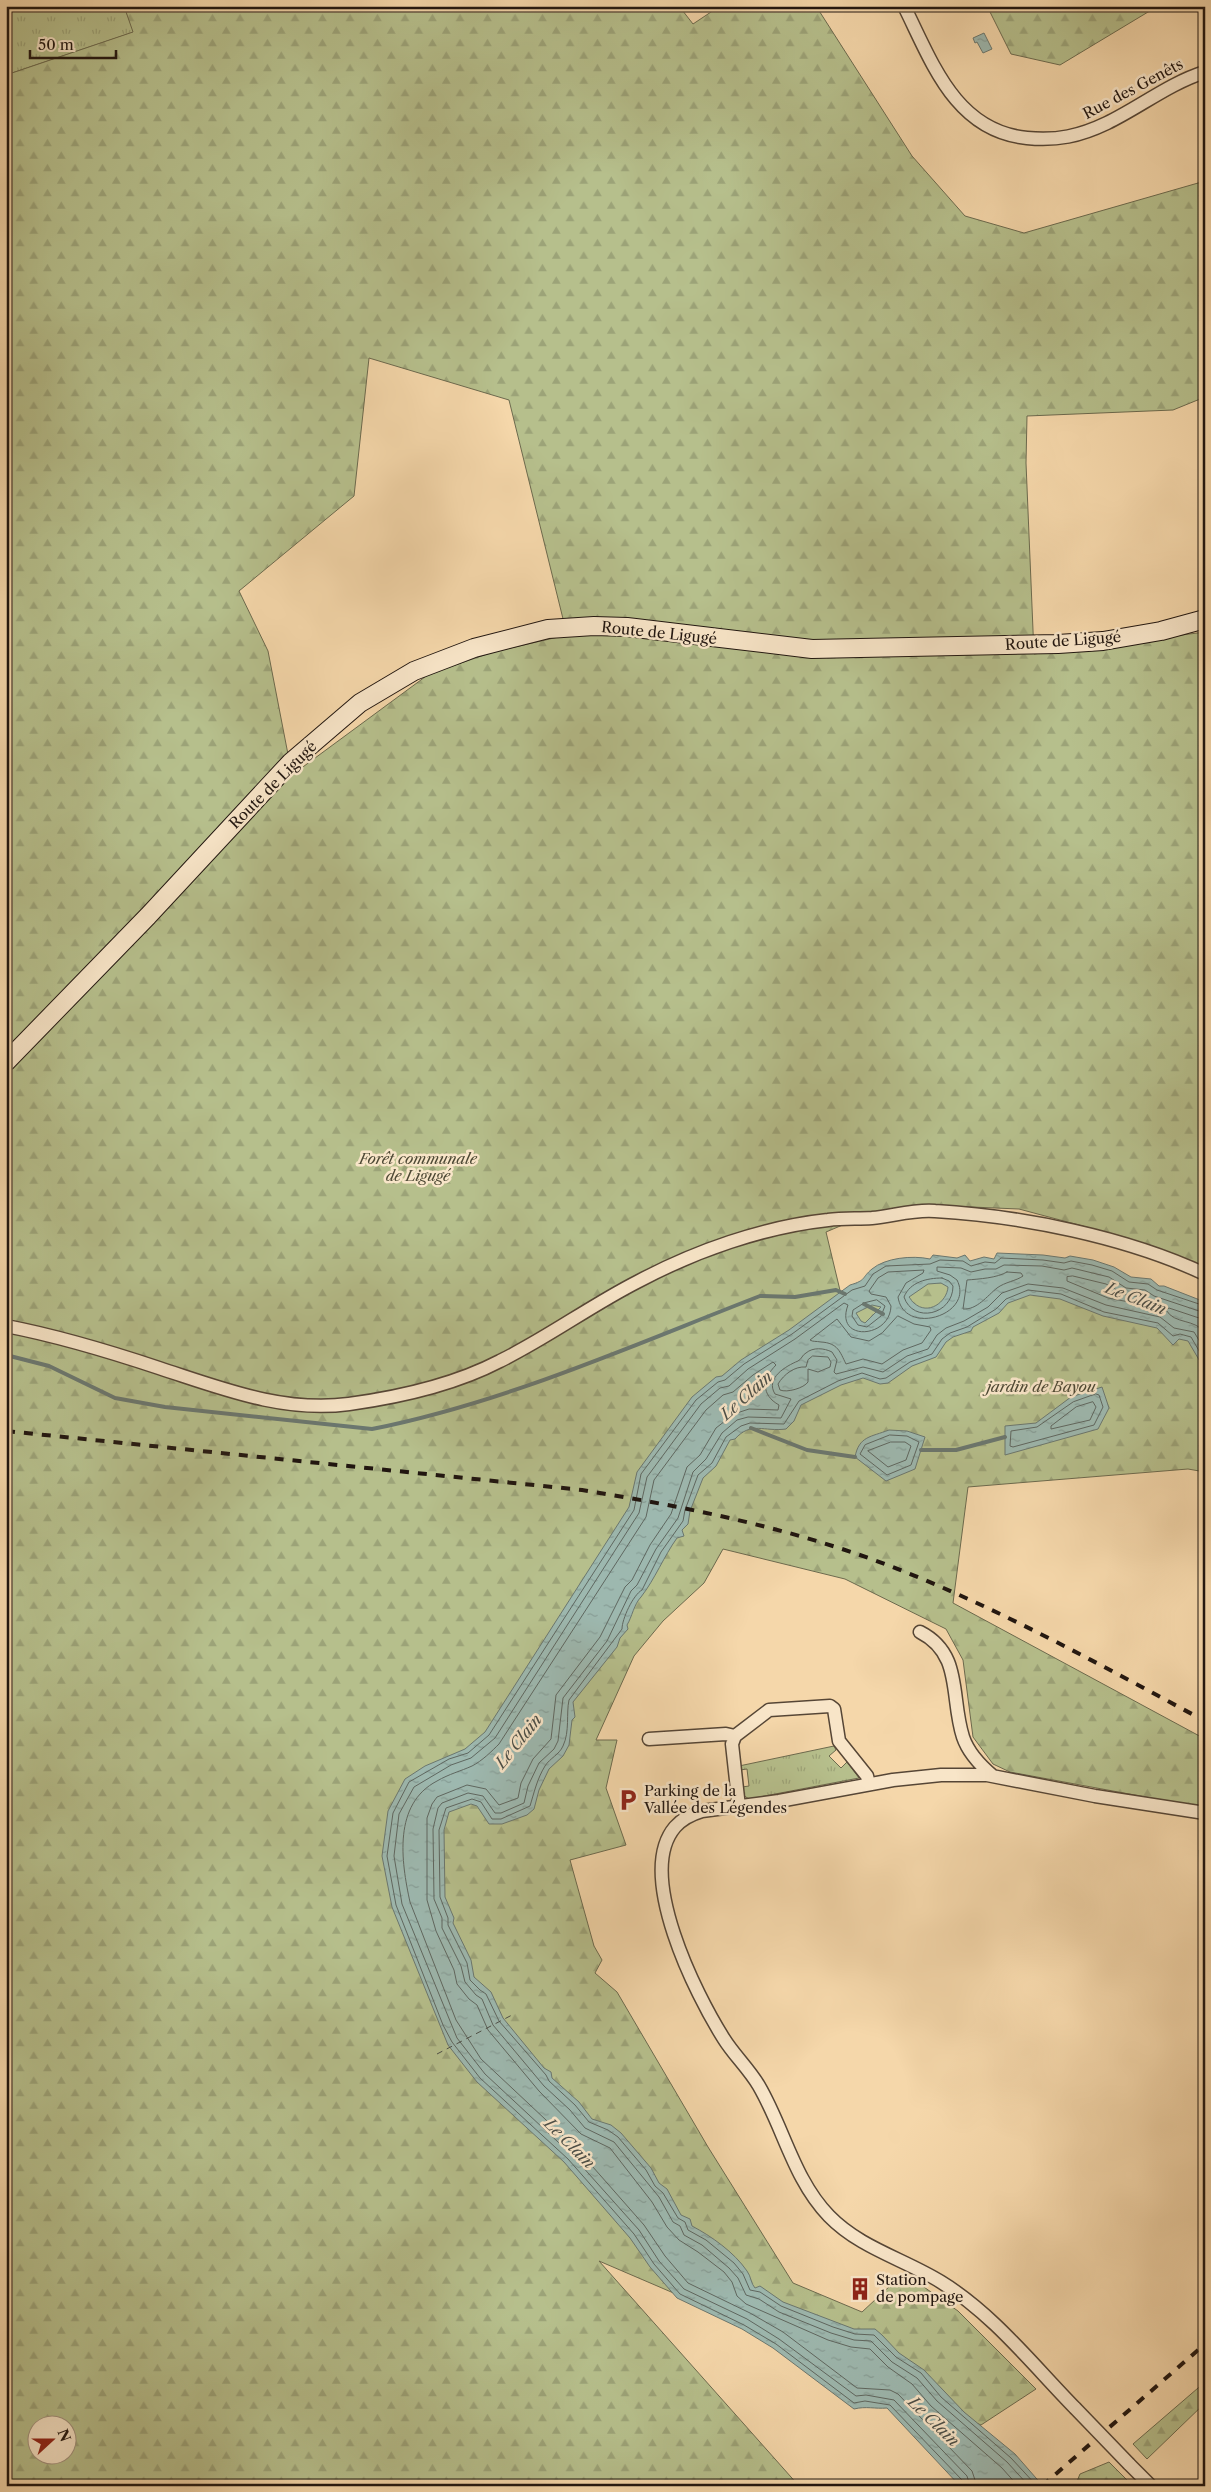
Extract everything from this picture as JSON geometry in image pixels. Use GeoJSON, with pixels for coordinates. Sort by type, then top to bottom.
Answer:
{"type":"FeatureCollection","features":[{"type":"Feature","properties":{"kind":"street","name":"Rue des Genêts"},"geometry":{"type":"LineString","coordinates":[[904,6],[943,83],[960,104],[977,121],[1014,137],[1042,140],[1078,136],[1109,122],[1188,77],[1205,72]]}},
{"type":"Feature","properties":{"kind":"street","name":"Route de Ligugé"},"geometry":{"type":"LineString","coordinates":[[6,1062],[148,916],[291,762],[360,703],[414,671],[474,648],[548,629],[594,626],[627,627],[812,649],[1058,644],[1103,642],[1161,631],[1205,619]]}},
{"type":"Feature","properties":{"kind":"street"},"geometry":{"type":"LineString","coordinates":[[6,1326],[96,1348],[262,1400],[325,1407],[384,1398],[436,1386],[473,1374],[502,1361],[640,1280],[736,1239],[827,1220],[870,1218],[932,1210],[1068,1230],[1155,1254],[1205,1274]]}},
{"type":"Feature","properties":{"kind":"street"},"geometry":{"type":"LineString","coordinates":[[920,1632],[935,1640],[947,1657],[963,1737],[982,1766],[993,1776]]}},
{"type":"Feature","properties":{"kind":"street"},"geometry":{"type":"LineString","coordinates":[[739,1807],[732,1744],[736,1736],[769,1710],[830,1706],[834,1709],[839,1741],[867,1776],[869,1784]]}},
{"type":"Feature","properties":{"kind":"street"},"geometry":{"type":"LineString","coordinates":[[649,1739],[726,1734],[736,1736]]}},
{"type":"Feature","properties":{"kind":"street"},"geometry":{"type":"LineString","coordinates":[[1151,2486],[990,2321],[965,2299],[941,2282],[858,2239],[832,2219],[806,2187],[759,2085],[725,2040],[697,1991],[665,1905],[661,1876],[663,1857],[668,1840],[675,1826],[690,1815],[702,1811],[739,1807],[869,1784],[941,1775],[993,1776],[1205,1813]]}},
{"type":"Feature","properties":{"kind":"green space"},"geometry":{"type":"Polygon","coordinates":[[[6,6],[124,6],[134,32],[6,75],[6,6]]]}},
{"type":"Feature","properties":{"kind":"green space","name":"Forêt communale de Ligugé"},"geometry":{"type":"Polygon","coordinates":[[[124,6],[679,6],[693,24],[720,6],[816,6],[912,156],[965,216],[1024,233],[1205,181],[1205,397],[1173,410],[1027,416],[1026,463],[1034,654],[1205,632],[1205,1268],[1170,1253],[1105,1232],[1019,1209],[924,1205],[871,1213],[826,1232],[844,1307],[935,1274],[1101,1296],[1205,1346],[1205,1472],[1188,1469],[968,1487],[953,1603],[1205,1739],[1205,1808],[1010,1772],[993,1764],[973,1737],[963,1660],[946,1629],[845,1579],[723,1549],[704,1583],[663,1621],[634,1656],[596,1740],[617,1740],[606,1788],[626,1845],[570,1860],[594,1946],[602,1960],[595,1973],[617,1992],[708,2147],[793,2283],[862,2312],[904,2273],[958,2311],[1036,2389],[981,2425],[599,2261],[799,2486],[6,2486],[6,75],[133,32],[124,6]],[[369,358],[354,496],[239,591],[268,651],[292,775],[429,674],[493,652],[567,635],[509,400],[369,358]]]}},
{"type":"Feature","properties":{"kind":"green space"},"geometry":{"type":"Polygon","coordinates":[[[987,6],[1158,6],[1060,65],[1011,54],[987,6]]]}},
{"type":"Feature","properties":{"kind":"green space"},"geometry":{"type":"Polygon","coordinates":[[[834,1746],[836,1750],[829,1756],[841,1768],[847,1762],[859,1778],[749,1799],[743,1795],[742,1787],[749,1786],[747,1769],[740,1770],[739,1766],[834,1746]]]}},
{"type":"Feature","properties":{"kind":"green space"},"geometry":{"type":"Polygon","coordinates":[[[1205,2382],[1205,2403],[1147,2459],[1133,2444],[1205,2382]]]}},
{"type":"Feature","properties":{"kind":"green space"},"geometry":{"type":"Polygon","coordinates":[[[1109,2462],[1133,2486],[1075,2486],[1080,2474],[1109,2462]]]}},
{"type":"Feature","properties":{"kind":"water"},"geometry":{"type":"Polygon","coordinates":[[[984,33],[992,49],[983,53],[973,38],[984,33]]]}},
{"type":"Feature","properties":{"kind":"water","name":"Le Clain"},"geometry":{"type":"Polygon","coordinates":[[[997,1253],[1065,1258],[1070,1256],[1093,1260],[1114,1267],[1131,1277],[1151,1279],[1159,1286],[1164,1286],[1205,1302],[1205,1370],[1188,1341],[1179,1339],[1173,1345],[1157,1328],[1103,1316],[1060,1299],[1030,1295],[1008,1303],[999,1313],[973,1327],[971,1331],[953,1337],[946,1342],[936,1357],[912,1366],[888,1383],[880,1384],[863,1378],[841,1385],[801,1405],[794,1421],[786,1429],[752,1429],[730,1440],[716,1466],[703,1478],[690,1511],[688,1524],[682,1530],[684,1536],[677,1538],[637,1603],[627,1625],[628,1629],[620,1638],[617,1647],[573,1702],[575,1717],[572,1720],[569,1745],[563,1756],[549,1769],[539,1790],[534,1809],[527,1815],[502,1824],[489,1824],[477,1806],[471,1804],[449,1812],[444,1830],[445,1897],[454,1918],[453,1923],[471,1960],[474,1977],[491,1992],[503,2018],[544,2068],[551,2072],[552,2078],[579,2102],[592,2119],[611,2125],[621,2133],[651,2168],[659,2183],[667,2189],[681,2215],[690,2219],[692,2226],[736,2257],[748,2273],[755,2288],[760,2286],[783,2302],[854,2329],[875,2329],[899,2353],[924,2370],[964,2412],[1015,2454],[1043,2486],[960,2486],[887,2408],[854,2409],[773,2348],[742,2329],[677,2298],[650,2267],[630,2238],[564,2162],[477,2082],[448,2045],[392,1907],[382,1856],[388,1811],[405,1779],[425,1766],[465,1749],[485,1732],[629,1507],[637,1472],[692,1397],[716,1377],[722,1376],[741,1360],[789,1330],[850,1285],[862,1280],[877,1265],[891,1260],[907,1258],[930,1259],[933,1255],[957,1258],[965,1255],[970,1261],[984,1257],[994,1259],[997,1253]],[[941,1283],[928,1284],[909,1297],[919,1307],[931,1308],[940,1302],[947,1293],[948,1287],[941,1283]],[[872,1305],[856,1313],[861,1321],[865,1323],[881,1307],[872,1305]]]}},
{"type":"Feature","properties":{"kind":"water"},"geometry":{"type":"Polygon","coordinates":[[[1102,1387],[1109,1408],[1098,1429],[1005,1455],[1005,1426],[1036,1423],[1071,1397],[1102,1387]]]}},
{"type":"Feature","properties":{"kind":"water"},"geometry":{"type":"Polygon","coordinates":[[[889,1430],[907,1431],[925,1437],[915,1469],[886,1481],[855,1457],[859,1445],[863,1441],[889,1430]]]}},
{"type":"Feature","properties":{"kind":"water"},"geometry":{"type":"Polygon","coordinates":[[[1199,1850],[1205,1850],[1205,1901],[1201,1901],[1199,1850]]]}},
{"type":"Feature","properties":{"kind":"waterway"},"geometry":{"type":"LineString","coordinates":[[6,1355],[49,1366],[115,1398],[165,1407],[372,1429],[422,1418],[521,1388],[760,1296],[795,1297],[836,1290],[845,1294]]}},
{"type":"Feature","properties":{"kind":"waterway"},"geometry":{"type":"LineString","coordinates":[[864,1304],[883,1314]]}},
{"type":"Feature","properties":{"kind":"waterway"},"geometry":{"type":"LineString","coordinates":[[751,1428],[807,1450],[855,1457]]}},
{"type":"Feature","properties":{"kind":"waterway"},"geometry":{"type":"LineString","coordinates":[[921,1450],[956,1450],[1005,1437]]}},
{"type":"Feature","properties":{"kind":"ferry route"},"geometry":{"type":"LineString","coordinates":[[437,2054],[514,2014]]}},
{"type":"Feature","properties":{"kind":"railway"},"geometry":{"type":"LineString","coordinates":[[6,1431],[582,1490],[738,1520],[815,1540],[931,1582],[1050,1639],[1205,1721]]}},
{"type":"Feature","properties":{"kind":"railway"},"geometry":{"type":"LineString","coordinates":[[1042,2486],[1205,2344]]}},
{"type":"Feature","properties":{"kind":"place","name":"Parking de la Vallée des Légendes"},"geometry":{"type":"Point","coordinates":[628,1800]}},
{"type":"Feature","properties":{"kind":"place","name":"Station de pompage"},"geometry":{"type":"Point","coordinates":[860,2289]}},
{"type":"Feature","properties":{"kind":"park label","name":"jardin de Bayou"},"geometry":{"type":"Point","coordinates":[1041,1387]}}]}
